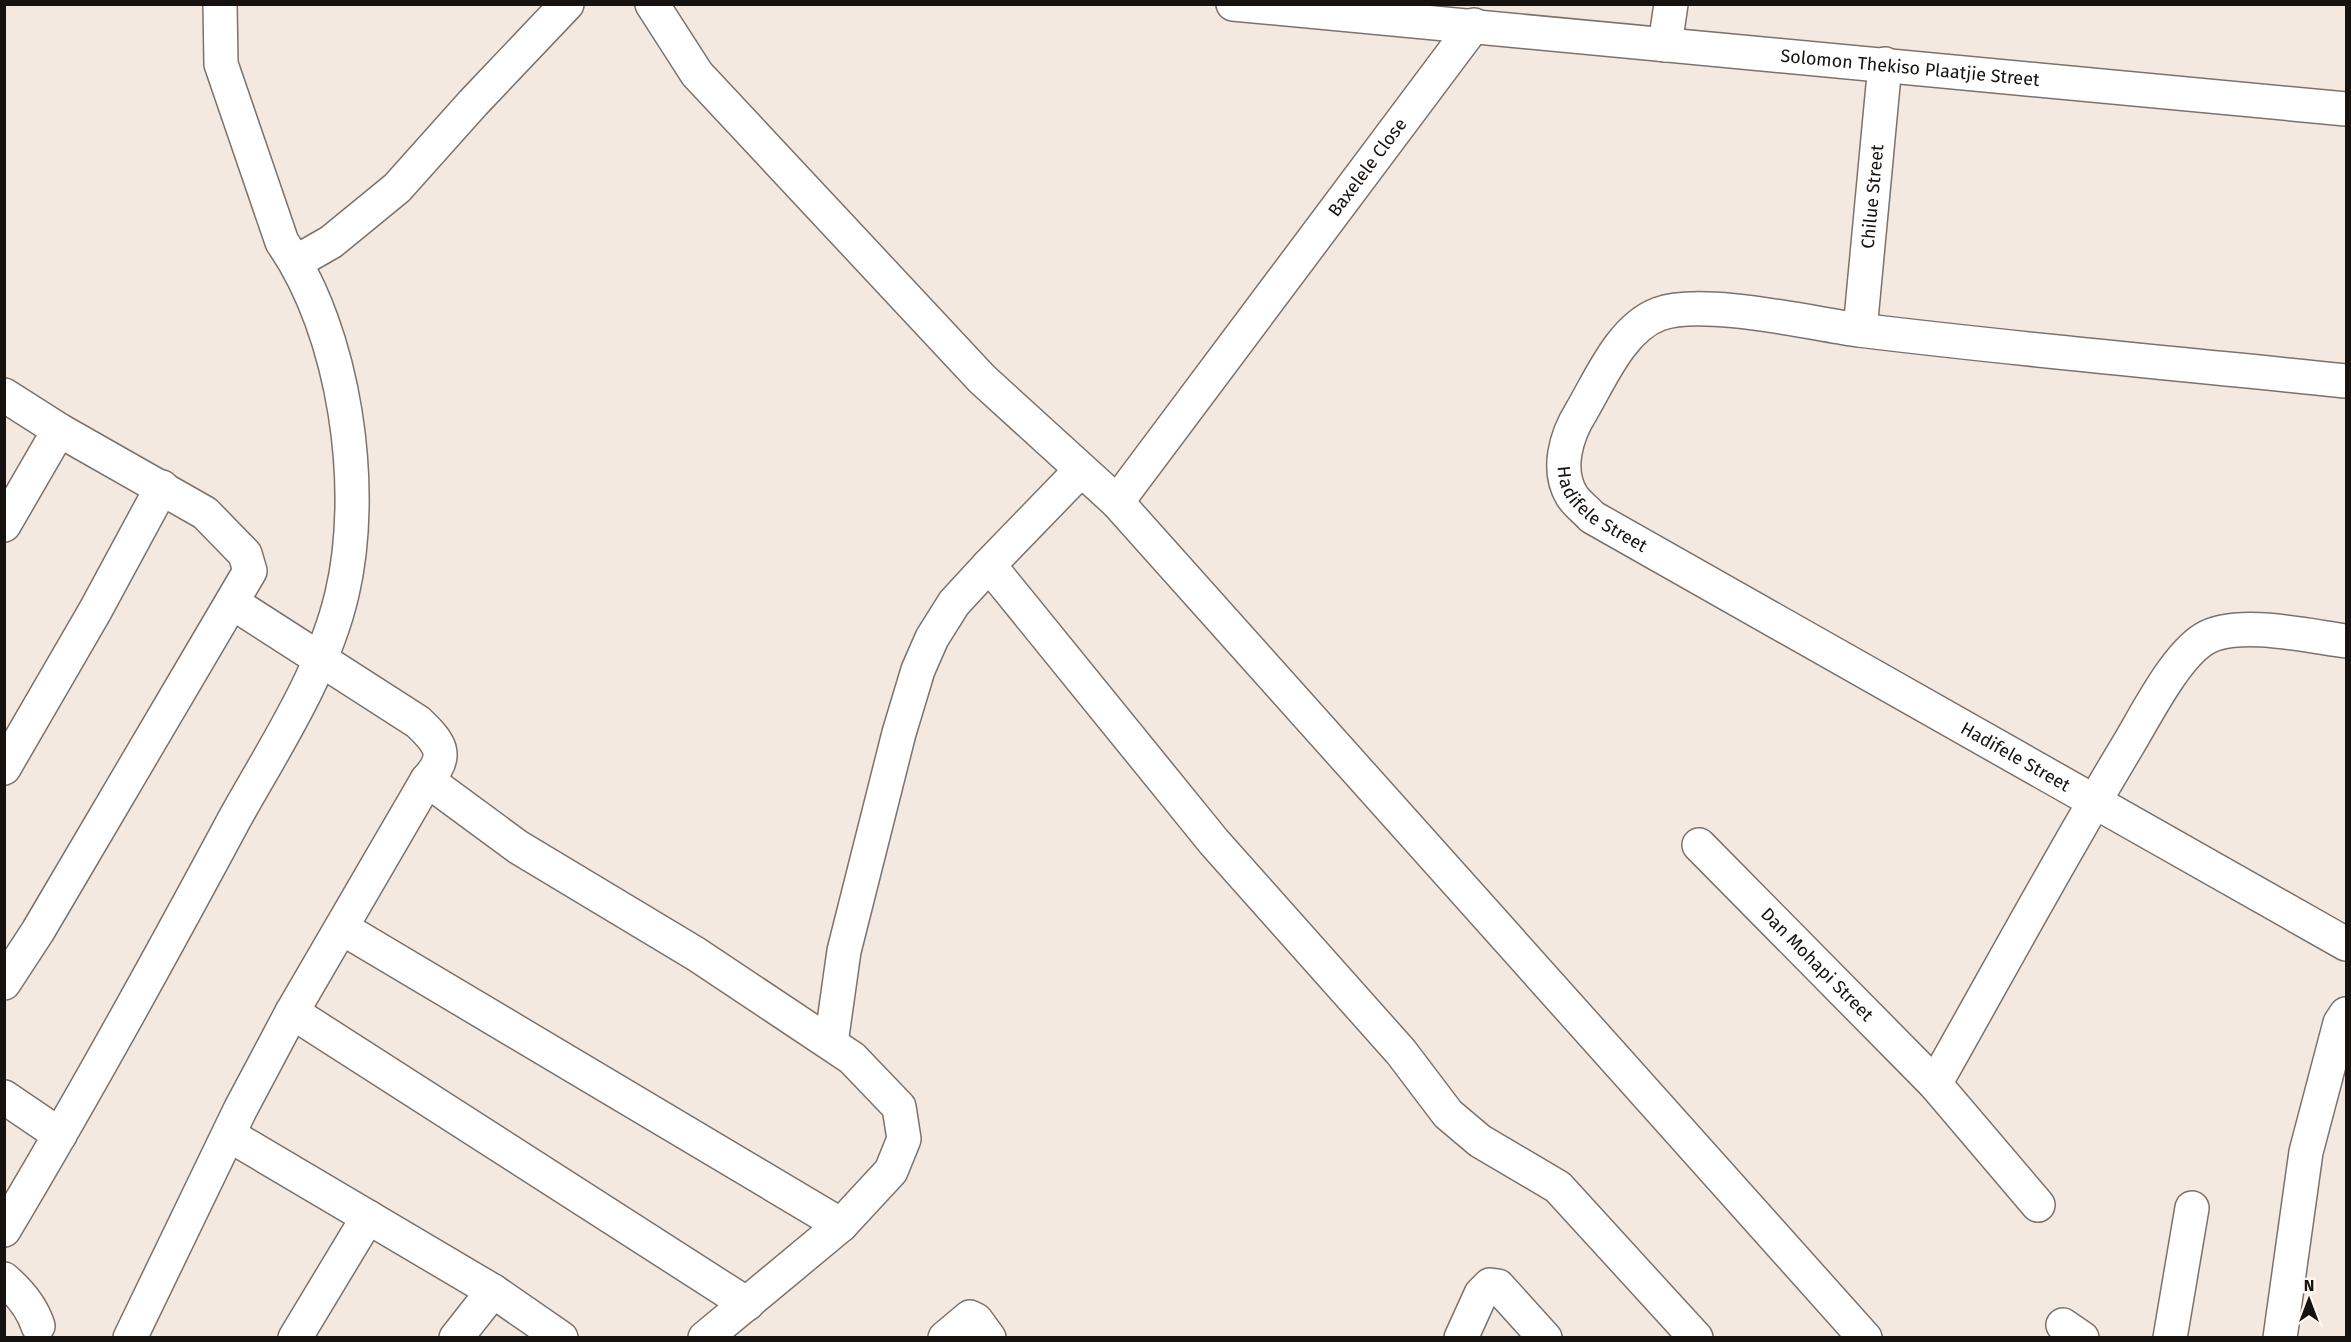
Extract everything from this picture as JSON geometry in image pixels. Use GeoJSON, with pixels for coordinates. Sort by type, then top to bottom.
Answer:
{"type":"FeatureCollection","features":[{"type":"Feature","properties":{"kind":"street"},"geometry":{"type":"LineString","coordinates":[[4,1230],[166,948],[321,660],[342,595],[353,532],[353,476],[345,406],[322,322],[296,262],[282,242],[222,64],[220,4]]}},
{"type":"Feature","properties":{"kind":"street"},"geometry":{"type":"LineString","coordinates":[[296,262],[330,242],[397,188],[567,4]]}},
{"type":"Feature","properties":{"kind":"street"},"geometry":{"type":"LineString","coordinates":[[652,4],[697,74],[982,379],[1080,471],[1117,502],[1865,1338]]}},
{"type":"Feature","properties":{"kind":"street"},"geometry":{"type":"LineString","coordinates":[[1233,4],[1474,25]]}},
{"type":"Feature","properties":{"kind":"street"},"geometry":{"type":"LineString","coordinates":[[1665,45],[1671,4]]}},
{"type":"Feature","properties":{"kind":"street","name":"Solomon Thekiso Plaatjie Street"},"geometry":{"type":"LineString","coordinates":[[1474,25],[2346,109]]}},
{"type":"Feature","properties":{"kind":"street","name":"Baxelele Close"},"geometry":{"type":"LineString","coordinates":[[1117,502],[1474,25]]}},
{"type":"Feature","properties":{"kind":"street","name":"Chilue Street"},"geometry":{"type":"LineString","coordinates":[[1860,330],[1885,64]]}},
{"type":"Feature","properties":{"kind":"street","name":"Hadifele Street"},"geometry":{"type":"LineString","coordinates":[[2346,381],[1860,330],[1691,308],[1659,314],[1639,326],[1624,342],[1572,426],[1565,449],[1565,476],[1572,496],[1592,516],[2346,944]]}},
{"type":"Feature","properties":{"kind":"street"},"geometry":{"type":"LineString","coordinates":[[4,395],[59,430],[205,513],[245,554],[250,571],[38,932],[4,983]]}},
{"type":"Feature","properties":{"kind":"street"},"geometry":{"type":"LineString","coordinates":[[4,525],[59,430]]}},
{"type":"Feature","properties":{"kind":"street"},"geometry":{"type":"LineString","coordinates":[[831,1044],[844,951],[899,733],[918,670],[932,638],[954,603],[1080,471]]}},
{"type":"Feature","properties":{"kind":"street"},"geometry":{"type":"LineString","coordinates":[[4,768],[95,611],[162,487]]}},
{"type":"Feature","properties":{"kind":"street"},"geometry":{"type":"LineString","coordinates":[[988,565],[1192,816],[1401,1052],[1448,1114],[1480,1141],[1558,1187],[1696,1338]]}},
{"type":"Feature","properties":{"kind":"street"},"geometry":{"type":"LineString","coordinates":[[130,1338],[292,1012],[427,780],[438,768],[441,759],[440,750],[430,733],[402,709],[232,603]]}},
{"type":"Feature","properties":{"kind":"street"},"geometry":{"type":"LineString","coordinates":[[1935,1084],[2095,800],[2160,692],[2187,654],[2204,639],[2224,630],[2244,628],[2346,641]]}},
{"type":"Feature","properties":{"kind":"street"},"geometry":{"type":"LineString","coordinates":[[427,780],[518,847],[696,954],[852,1058],[884,1088],[899,1107],[904,1124],[904,1139],[891,1171],[841,1225],[705,1338]]}},
{"type":"Feature","properties":{"kind":"street","name":"Dan Mohapi Street"},"geometry":{"type":"LineString","coordinates":[[1699,845],[1935,1084],[2038,1205]]}},
{"type":"Feature","properties":{"kind":"street"},"geometry":{"type":"LineString","coordinates":[[342,928],[841,1225]]}},
{"type":"Feature","properties":{"kind":"street"},"geometry":{"type":"LineString","coordinates":[[292,1012],[747,1304]]}},
{"type":"Feature","properties":{"kind":"street"},"geometry":{"type":"LineString","coordinates":[[2280,1338],[2306,1152],[2340,1023],[2346,1014]]}},
{"type":"Feature","properties":{"kind":"street"},"geometry":{"type":"LineString","coordinates":[[4,1097],[60,1135]]}},
{"type":"Feature","properties":{"kind":"street"},"geometry":{"type":"LineString","coordinates":[[229,1135],[493,1291],[561,1338]]}},
{"type":"Feature","properties":{"kind":"street"},"geometry":{"type":"LineString","coordinates":[[2170,1338],[2192,1208]]}},
{"type":"Feature","properties":{"kind":"street"},"geometry":{"type":"LineString","coordinates":[[295,1338],[368,1217]]}},
{"type":"Feature","properties":{"kind":"street"},"geometry":{"type":"LineString","coordinates":[[4,1279],[16,1290],[34,1315],[41,1334]]}},
{"type":"Feature","properties":{"kind":"street"},"geometry":{"type":"LineString","coordinates":[[1461,1338],[1481,1294],[1490,1285],[1498,1287],[1545,1338]]}},
{"type":"Feature","properties":{"kind":"street"},"geometry":{"type":"LineString","coordinates":[[456,1338],[493,1291]]}},
{"type":"Feature","properties":{"kind":"street"},"geometry":{"type":"LineString","coordinates":[[945,1338],[970,1317],[976,1320],[989,1338]]}}]}
